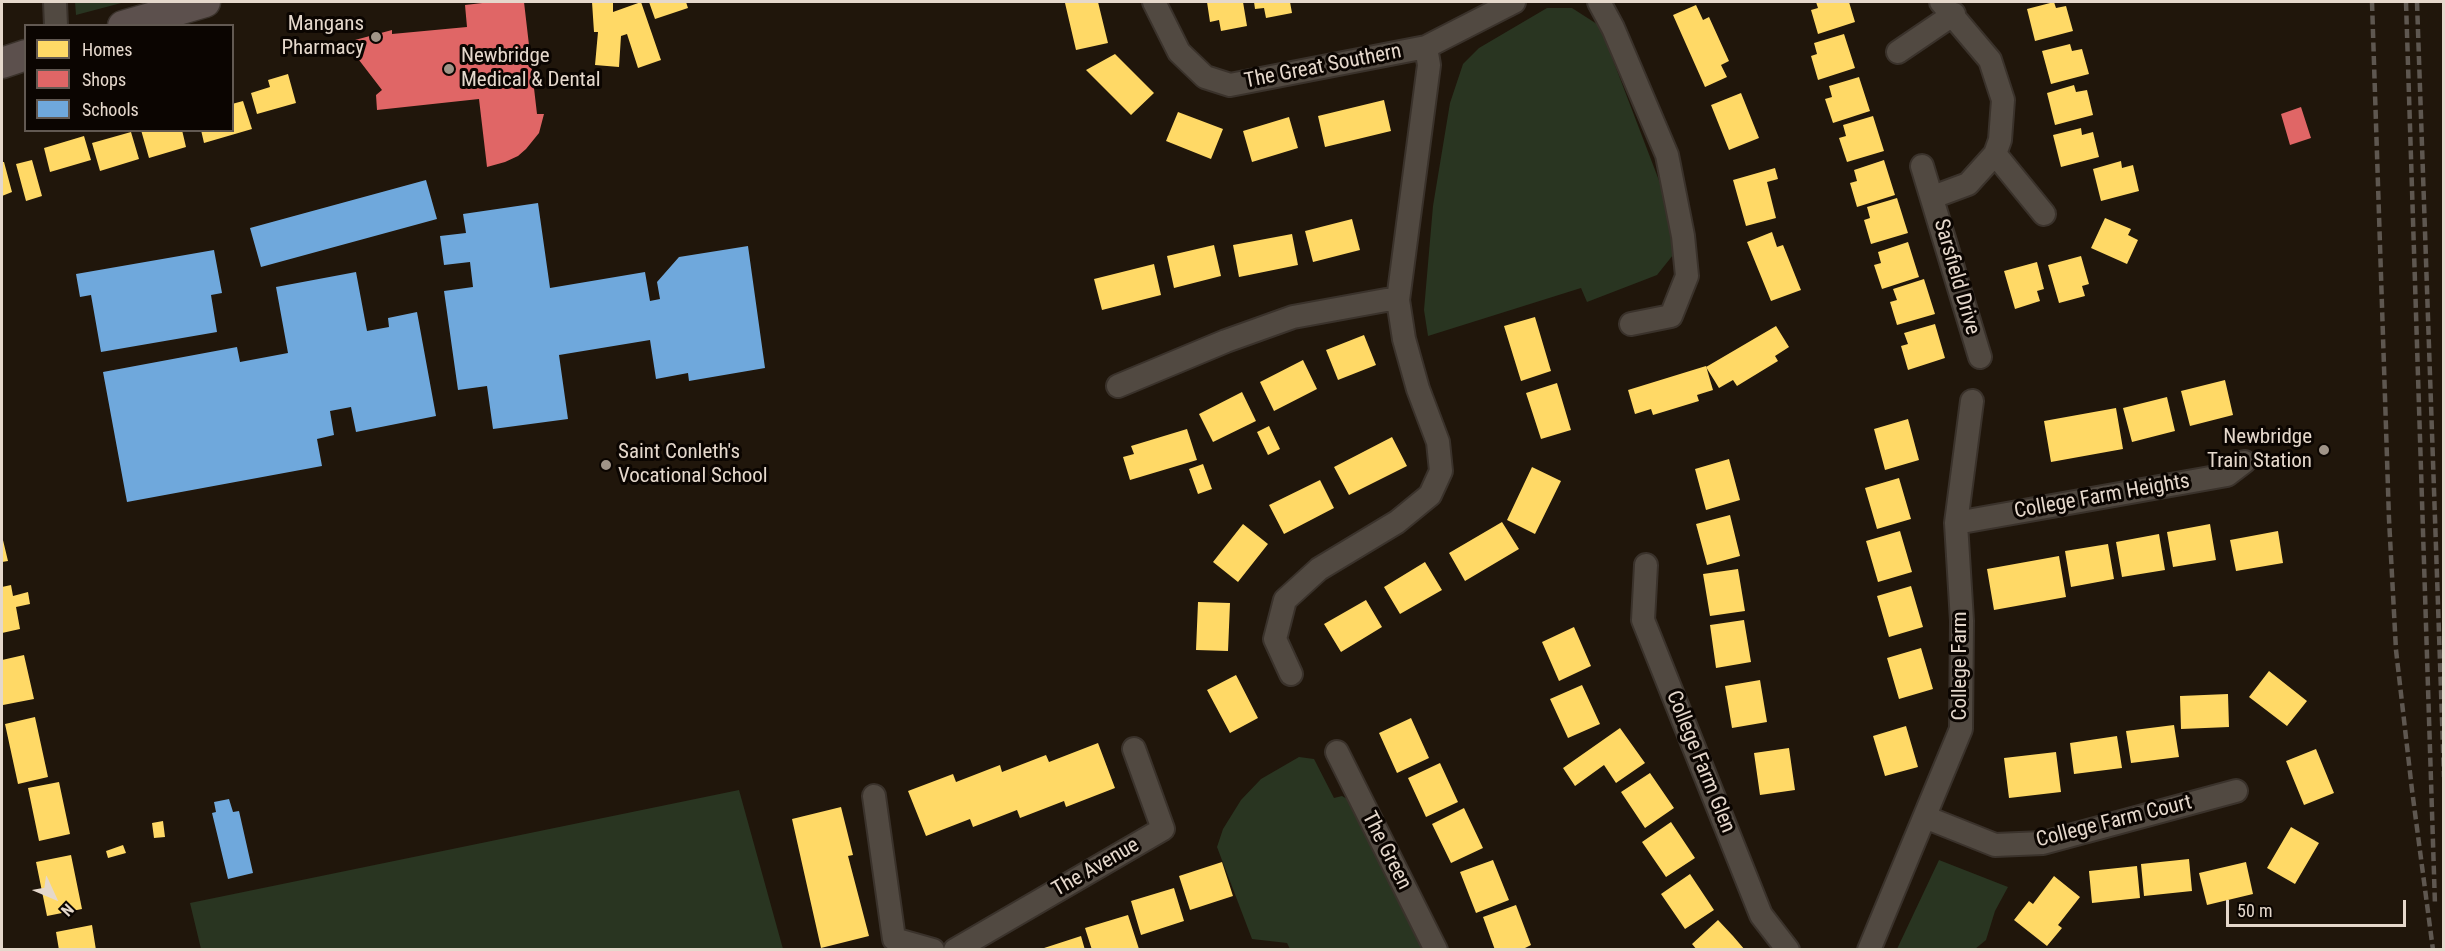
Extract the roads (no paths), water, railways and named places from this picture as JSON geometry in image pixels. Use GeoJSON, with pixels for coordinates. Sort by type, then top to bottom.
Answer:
{"type":"FeatureCollection","features":[{"type":"Feature","properties":{"kind":"main road"},"geometry":{"type":"LineString","coordinates":[[130,24],[206,2]]}},
{"type":"Feature","properties":{"kind":"main road"},"geometry":{"type":"LineString","coordinates":[[2,63],[24,56]]}},
{"type":"Feature","properties":{"kind":"street"},"geometry":{"type":"LineString","coordinates":[[55,2],[56,24]]}},
{"type":"Feature","properties":{"kind":"street","name":"The Great Southern"},"geometry":{"type":"LineString","coordinates":[[1155,2],[1179,52],[1205,77],[1230,85],[1426,47],[1514,2]]}},
{"type":"Feature","properties":{"kind":"street"},"geometry":{"type":"LineString","coordinates":[[1599,2],[1613,28],[1667,155],[1683,236],[1688,276],[1671,315],[1631,324]]}},
{"type":"Feature","properties":{"kind":"street"},"geometry":{"type":"LineString","coordinates":[[1898,52],[1948,8],[1990,60],[2003,100],[2000,140],[1995,154],[2044,214]]}},
{"type":"Feature","properties":{"kind":"street","name":"The Great Southern"},"geometry":{"type":"LineString","coordinates":[[1291,674],[1275,639],[1285,600],[1319,569],[1397,522],[1431,495],[1441,471],[1438,442],[1418,389],[1404,339],[1398,300],[1429,64],[1426,47]]}},
{"type":"Feature","properties":{"kind":"street","name":"Sarsfield Drive"},"geometry":{"type":"LineString","coordinates":[[1933,197],[1968,184],[1995,154]]}},
{"type":"Feature","properties":{"kind":"street","name":"Sarsfield Drive"},"geometry":{"type":"LineString","coordinates":[[1923,166],[1980,357]]}},
{"type":"Feature","properties":{"kind":"street"},"geometry":{"type":"LineString","coordinates":[[1118,386],[1226,341],[1293,317],[1386,300],[1398,300]]}},
{"type":"Feature","properties":{"kind":"street","name":"College Farm"},"geometry":{"type":"LineString","coordinates":[[1869,950],[1961,729],[1962,621],[1956,524],[1972,401]]}},
{"type":"Feature","properties":{"kind":"street","name":"College Farm Heights"},"geometry":{"type":"LineString","coordinates":[[1956,524],[2227,475],[2244,462]]}},
{"type":"Feature","properties":{"kind":"street","name":"College Farm Glen"},"geometry":{"type":"LineString","coordinates":[[1646,566],[1643,620],[1761,915],[1788,950]]}},
{"type":"Feature","properties":{"kind":"street","name":"The Avenue"},"geometry":{"type":"LineString","coordinates":[[955,950],[1163,829],[1134,749]]}},
{"type":"Feature","properties":{"kind":"street","name":"The Green"},"geometry":{"type":"LineString","coordinates":[[1337,752],[1436,950]]}},
{"type":"Feature","properties":{"kind":"street","name":"College Farm Court"},"geometry":{"type":"LineString","coordinates":[[1924,817],[1995,845],[2043,843],[2236,791]]}},
{"type":"Feature","properties":{"kind":"street"},"geometry":{"type":"LineString","coordinates":[[874,796],[886,944],[933,950]]}},
{"type":"Feature","properties":{"kind":"railway"},"geometry":{"type":"LineString","coordinates":[[2372,2],[2389,519],[2396,650],[2433,950]]}},
{"type":"Feature","properties":{"kind":"railway"},"geometry":{"type":"LineString","coordinates":[[2406,2],[2435,905]]}},
{"type":"Feature","properties":{"kind":"railway"},"geometry":{"type":"LineString","coordinates":[[2417,2],[2444,777]]}},
{"type":"Feature","properties":{"kind":"place","name":"Mangans Pharmacy"},"geometry":{"type":"Point","coordinates":[376,37]}},
{"type":"Feature","properties":{"kind":"place","name":"Newbridge Medical & Dental"},"geometry":{"type":"Point","coordinates":[449,69]}},
{"type":"Feature","properties":{"kind":"place","name":"Newbridge Train Station"},"geometry":{"type":"Point","coordinates":[2324,450]}},
{"type":"Feature","properties":{"kind":"place","name":"Saint Conleth's Vocational School"},"geometry":{"type":"Point","coordinates":[606,465]}}]}
